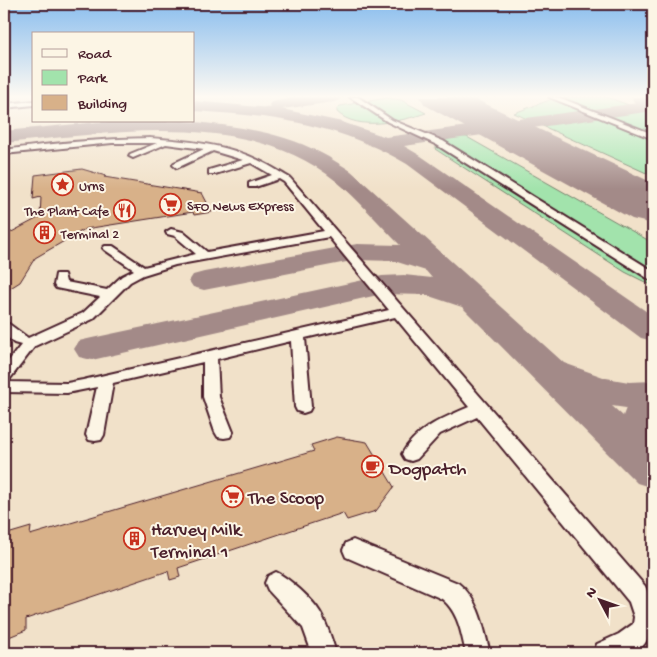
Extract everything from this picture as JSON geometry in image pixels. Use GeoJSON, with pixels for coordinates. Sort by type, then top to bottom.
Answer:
{"type":"FeatureCollection","features":[{"type":"Feature","properties":{"kind":"lane"},"geometry":{"type":"LineString","coordinates":[[405,128],[440,143],[653,276]]}},
{"type":"Feature","properties":{"kind":"lane"},"geometry":{"type":"LineString","coordinates":[[629,128],[653,137]]}},
{"type":"Feature","properties":{"kind":"lane"},"geometry":{"type":"LineString","coordinates":[[133,156],[166,142]]}},
{"type":"Feature","properties":{"kind":"lane"},"geometry":{"type":"LineString","coordinates":[[4,152],[28,155],[84,146],[166,142],[212,148],[251,160],[281,175],[637,594],[646,608],[649,622],[645,631],[636,638],[606,653]]}},
{"type":"Feature","properties":{"kind":"lane"},"geometry":{"type":"LineString","coordinates":[[177,165],[212,148]]}},
{"type":"Feature","properties":{"kind":"lane"},"geometry":{"type":"LineString","coordinates":[[212,172],[251,160]]}},
{"type":"Feature","properties":{"kind":"lane"},"geometry":{"type":"LineString","coordinates":[[252,185],[281,175]]}},
{"type":"Feature","properties":{"kind":"lane"},"geometry":{"type":"LineString","coordinates":[[171,232],[179,234],[204,256]]}},
{"type":"Feature","properties":{"kind":"lane"},"geometry":{"type":"LineString","coordinates":[[4,327],[19,340],[29,343],[77,322],[96,310],[126,278],[143,270],[173,262],[332,233]]}},
{"type":"Feature","properties":{"kind":"lane"},"geometry":{"type":"LineString","coordinates":[[109,248],[143,270]]}},
{"type":"Feature","properties":{"kind":"lane"},"geometry":{"type":"LineString","coordinates":[[60,277],[60,285],[111,295]]}},
{"type":"Feature","properties":{"kind":"lane"},"geometry":{"type":"LineString","coordinates":[[4,387],[67,388],[106,381],[399,312]]}},
{"type":"Feature","properties":{"kind":"lane"},"geometry":{"type":"LineString","coordinates":[[298,336],[303,407]]}},
{"type":"Feature","properties":{"kind":"lane"},"geometry":{"type":"LineString","coordinates":[[4,376],[27,349],[29,343]]}},
{"type":"Feature","properties":{"kind":"lane"},"geometry":{"type":"LineString","coordinates":[[210,356],[212,401],[224,432]]}},
{"type":"Feature","properties":{"kind":"lane"},"geometry":{"type":"LineString","coordinates":[[94,435],[106,381]]}},
{"type":"Feature","properties":{"kind":"lane"},"geometry":{"type":"LineString","coordinates":[[411,454],[434,430],[481,409]]}},
{"type":"Feature","properties":{"kind":"lane"},"geometry":{"type":"LineString","coordinates":[[354,550],[450,591],[458,597],[464,606],[478,653]]}},
{"type":"Feature","properties":{"kind":"lane"},"geometry":{"type":"LineString","coordinates":[[276,583],[312,621],[324,653]]}},
{"type":"Feature","properties":{"kind":"shaded area"},"geometry":{"type":"Polygon","coordinates":[[[4,128],[653,128],[653,653],[4,653],[4,128]]]}},
{"type":"Feature","properties":{"kind":"green space"},"geometry":{"type":"Polygon","coordinates":[[[546,128],[653,128],[653,176],[546,128]]]}},
{"type":"Feature","properties":{"kind":"green space"},"geometry":{"type":"Polygon","coordinates":[[[457,136],[467,137],[653,243],[653,286],[625,272],[435,149],[440,142],[457,136]]]}},
{"type":"Feature","properties":{"kind":"building","name":"Terminal 2"},"geometry":{"type":"Polygon","coordinates":[[[82,169],[106,176],[104,177],[202,193],[212,212],[194,215],[193,212],[85,229],[35,258],[20,282],[4,292],[4,236],[40,217],[41,197],[33,199],[35,175],[82,169]]]}},
{"type":"Feature","properties":{"kind":"building","name":"Harvey Milk Terminal 1"},"geometry":{"type":"Polygon","coordinates":[[[337,437],[367,442],[394,487],[376,511],[347,520],[343,513],[178,568],[180,577],[170,580],[168,571],[26,619],[26,630],[4,639],[4,535],[31,527],[30,535],[314,451],[311,445],[337,437]]]}},
{"type":"Feature","properties":{"kind":"taxiway"},"geometry":{"type":"LineString","coordinates":[[4,137],[84,128]]}},
{"type":"Feature","properties":{"kind":"taxiway"},"geometry":{"type":"LineString","coordinates":[[74,129],[84,128]]}},
{"type":"Feature","properties":{"kind":"taxiway"},"geometry":{"type":"LineString","coordinates":[[84,128],[91,128]]}},
{"type":"Feature","properties":{"kind":"taxiway"},"geometry":{"type":"LineString","coordinates":[[84,128],[97,128]]}},
{"type":"Feature","properties":{"kind":"taxiway"},"geometry":{"type":"LineString","coordinates":[[198,128],[249,134],[282,144],[314,157],[343,176],[653,470]]}},
{"type":"Feature","properties":{"kind":"taxiway"},"geometry":{"type":"LineString","coordinates":[[341,128],[389,146],[414,160],[653,331]]}},
{"type":"Feature","properties":{"kind":"taxiway"},"geometry":{"type":"LineString","coordinates":[[386,143],[497,128]]}},
{"type":"Feature","properties":{"kind":"taxiway"},"geometry":{"type":"LineString","coordinates":[[204,281],[357,252],[397,253],[431,264]]}},
{"type":"Feature","properties":{"kind":"taxiway"},"geometry":{"type":"LineString","coordinates":[[92,349],[382,285],[426,286],[447,290],[467,299]]}},
{"type":"Feature","properties":{"kind":"taxiway"},"geometry":{"type":"LineString","coordinates":[[561,375],[583,384],[618,394],[653,395]]}},
{"type":"Feature","properties":{"kind":"taxiway"},"geometry":{"type":"LineString","coordinates":[[653,399],[647,406],[641,422],[645,447],[653,463]]}},
{"type":"Feature","properties":{"kind":"runway"},"geometry":{"type":"LineString","coordinates":[[499,128],[653,206]]}},
{"type":"Feature","properties":{"kind":"place","name":"Urns"},"geometry":{"type":"Point","coordinates":[63,185]}},
{"type":"Feature","properties":{"kind":"place","name":"SFO News Express"},"geometry":{"type":"Point","coordinates":[171,205]}},
{"type":"Feature","properties":{"kind":"place","name":"The Plant Cafe"},"geometry":{"type":"Point","coordinates":[125,210]}},
{"type":"Feature","properties":{"kind":"place","name":"Terminal 2"},"geometry":{"type":"Point","coordinates":[45,233]}},
{"type":"Feature","properties":{"kind":"place","name":"Dogpatch"},"geometry":{"type":"Point","coordinates":[373,467]}},
{"type":"Feature","properties":{"kind":"place","name":"The Scoop"},"geometry":{"type":"Point","coordinates":[232,496]}},
{"type":"Feature","properties":{"kind":"place","name":"Harvey Milk Terminal 1"},"geometry":{"type":"Point","coordinates":[135,539]}}]}
